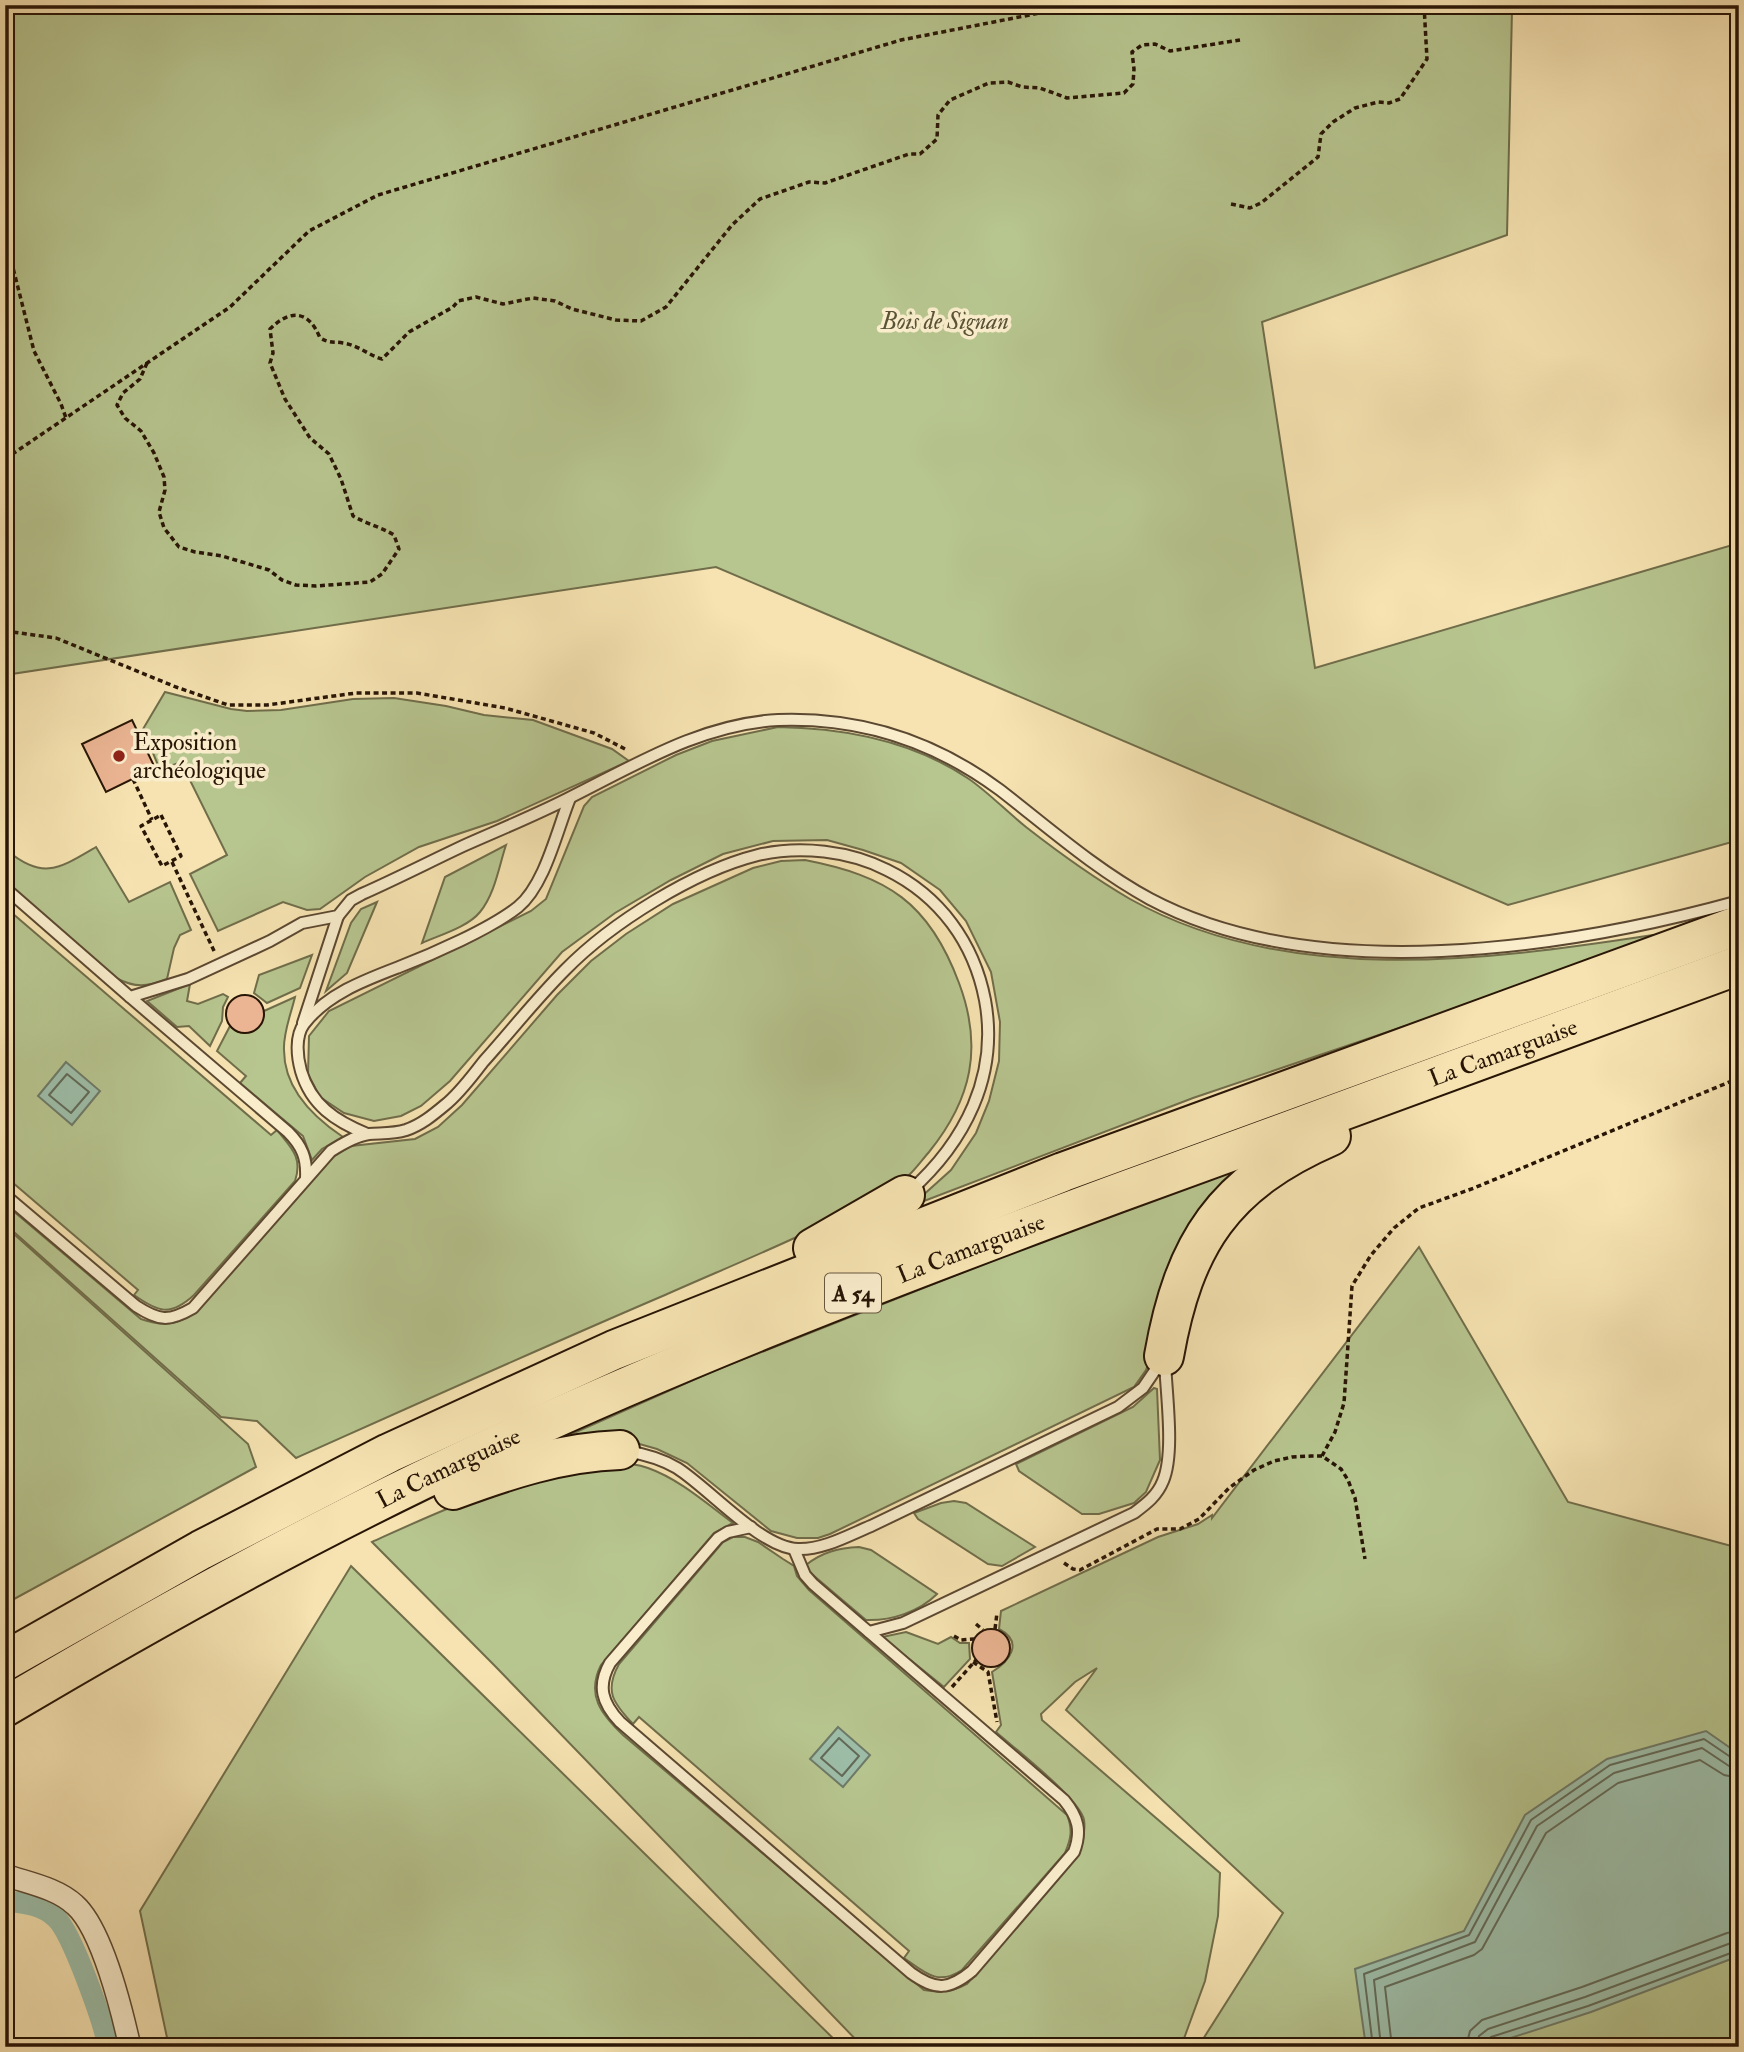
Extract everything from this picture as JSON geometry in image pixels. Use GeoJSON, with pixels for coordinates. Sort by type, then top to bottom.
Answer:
{"type":"FeatureCollection","features":[{"type":"Feature","properties":{"kind":"highway","name":"La Camarguaise"},"geometry":{"type":"LineString","coordinates":[[5,1661],[201,1550],[389,1453],[614,1350],[1063,1172],[1739,925]]}},
{"type":"Feature","properties":{"kind":"highway","name":"La Camarguaise"},"geometry":{"type":"LineString","coordinates":[[5,1707],[225,1581],[421,1480],[608,1395],[794,1317],[963,1251],[1736,966]]}},
{"type":"Feature","properties":{"kind":"highway"},"geometry":{"type":"LineString","coordinates":[[1164,1356],[1180,1287],[1195,1251],[1231,1202],[1269,1169],[1327,1138],[1580,1039],[1736,966]]}},
{"type":"Feature","properties":{"kind":"highway"},"geometry":{"type":"LineString","coordinates":[[614,1350],[840,1235],[905,1195]]}},
{"type":"Feature","properties":{"kind":"highway"},"geometry":{"type":"LineString","coordinates":[[86,1660],[412,1506],[497,1473],[587,1451],[620,1450]]}},
{"type":"Feature","properties":{"kind":"street"},"geometry":{"type":"LineString","coordinates":[[5,1875],[51,1890],[75,1905],[92,1927],[120,2003],[130,2047]]}},
{"type":"Feature","properties":{"kind":"lane"},"geometry":{"type":"LineString","coordinates":[[367,1134],[329,1115],[311,1095],[305,1083],[297,1050],[338,916],[351,900],[570,798],[644,759],[714,731],[774,721],[831,721],[910,739],[962,765],[1123,884],[1154,901],[1189,917],[1287,942],[1322,947],[1423,951],[1542,942],[1632,928],[1739,901]]}},
{"type":"Feature","properties":{"kind":"lane"},"geometry":{"type":"LineString","coordinates":[[303,1026],[326,1004],[357,983],[402,966],[489,925],[519,906],[535,888],[570,798]]}},
{"type":"Feature","properties":{"kind":"lane"},"geometry":{"type":"LineString","coordinates":[[5,1195],[136,1306],[151,1316],[164,1319],[179,1316],[193,1308],[331,1151],[345,1142],[367,1134],[391,1134],[425,1121],[450,1101],[566,968],[602,938],[682,886],[759,855],[787,851],[836,853],[885,868],[933,900],[960,935],[972,958],[983,992],[988,1031],[987,1058],[981,1090],[972,1113],[949,1150],[929,1174],[905,1195]]}},
{"type":"Feature","properties":{"kind":"lane"},"geometry":{"type":"LineString","coordinates":[[5,888],[289,1132],[302,1148],[306,1178]]}},
{"type":"Feature","properties":{"kind":"lane"},"geometry":{"type":"LineString","coordinates":[[130,997],[188,979],[302,923],[338,916]]}},
{"type":"Feature","properties":{"kind":"lane"},"geometry":{"type":"LineString","coordinates":[[620,1450],[639,1453],[676,1467],[751,1527],[773,1541],[794,1549],[807,1549],[871,1526],[1118,1407],[1143,1388],[1164,1356]]}},
{"type":"Feature","properties":{"kind":"lane"},"geometry":{"type":"LineString","coordinates":[[869,1632],[904,1623],[1134,1513],[1150,1501],[1163,1483],[1169,1462],[1164,1356]]}},
{"type":"Feature","properties":{"kind":"lane"},"geometry":{"type":"LineString","coordinates":[[751,1527],[728,1532],[709,1548],[610,1663],[602,1683],[603,1697],[620,1722],[911,1973],[928,1984],[953,1984],[972,1971],[1068,1860],[1077,1843],[1079,1824],[1072,1809],[813,1584],[805,1575],[794,1549]]}},
{"type":"Feature","properties":{"kind":"path"},"geometry":{"type":"LineString","coordinates":[[5,459],[230,307],[309,231],[378,195],[901,40],[1040,13],[1118,5]]}},
{"type":"Feature","properties":{"kind":"path"},"geometry":{"type":"LineString","coordinates":[[1231,204],[1250,208],[1261,203],[1318,157],[1321,134],[1333,122],[1355,108],[1400,99],[1427,59],[1424,5]]}},
{"type":"Feature","properties":{"kind":"path"},"geometry":{"type":"LineString","coordinates":[[147,363],[140,379],[123,393],[117,405],[125,418],[141,431],[154,453],[165,490],[159,512],[164,528],[179,547],[269,570],[282,580],[296,584],[352,585],[370,582],[382,574],[399,550],[394,535],[353,516],[341,479],[329,454],[310,438],[285,399],[270,363],[273,353],[270,329],[279,320],[293,314],[304,316],[316,327],[320,338],[331,344],[343,343],[382,359],[409,332],[453,307],[458,301],[476,297],[503,304],[533,298],[555,301],[572,309],[617,320],[641,321],[666,307],[732,225],[760,199],[809,182],[825,183],[909,154],[920,154],[937,139],[938,115],[950,100],[989,83],[1008,82],[1022,87],[1040,88],[1067,98],[1124,93],[1133,84],[1132,52],[1142,44],[1155,44],[1171,51],[1240,40]]}},
{"type":"Feature","properties":{"kind":"path"},"geometry":{"type":"LineString","coordinates":[[5,236],[34,351],[66,418]]}},
{"type":"Feature","properties":{"kind":"path"},"geometry":{"type":"LineString","coordinates":[[5,631],[56,638],[228,705],[267,705],[355,693],[417,693],[505,708],[594,733],[644,759]]}},
{"type":"Feature","properties":{"kind":"path"},"geometry":{"type":"LineString","coordinates":[[133,779],[152,820]]}},
{"type":"Feature","properties":{"kind":"path"},"geometry":{"type":"LineString","coordinates":[[161,815],[181,856],[162,866],[141,826],[152,820],[161,815]]}},
{"type":"Feature","properties":{"kind":"path"},"geometry":{"type":"LineString","coordinates":[[172,861],[220,964]]}},
{"type":"Feature","properties":{"kind":"path"},"geometry":{"type":"LineString","coordinates":[[1322,1456],[1335,1432],[1344,1403],[1352,1286],[1371,1255],[1394,1228],[1419,1208],[1739,1078]]}},
{"type":"Feature","properties":{"kind":"path"},"geometry":{"type":"LineString","coordinates":[[1051,1552],[1073,1569],[1080,1570],[1157,1529],[1180,1529],[1199,1519],[1229,1488],[1254,1470],[1274,1461],[1293,1457],[1322,1456],[1341,1469],[1348,1480],[1355,1498],[1365,1559]]}},
{"type":"Feature","properties":{"kind":"path"},"geometry":{"type":"LineString","coordinates":[[995,1629],[997,1613]]}},
{"type":"Feature","properties":{"kind":"path"},"geometry":{"type":"LineString","coordinates":[[976,1624],[983,1630]]}},
{"type":"Feature","properties":{"kind":"path"},"geometry":{"type":"LineString","coordinates":[[954,1636],[961,1640],[974,1639]]}},
{"type":"Feature","properties":{"kind":"path"},"geometry":{"type":"LineString","coordinates":[[944,1697],[975,1661],[988,1672],[997,1724],[989,1735]]}},
{"type":"Feature","properties":{"kind":"green space","name":"Bois de Signan"},"geometry":{"type":"Polygon","coordinates":[[[5,5],[1520,5],[1512,10],[1507,235],[1262,322],[1315,668],[1739,543],[1739,840],[1508,905],[716,567],[5,675],[5,5]]]}},
{"type":"Feature","properties":{"kind":"green space"},"geometry":{"type":"Polygon","coordinates":[[[165,692],[247,711],[281,710],[353,699],[394,698],[484,715],[533,720],[612,749],[629,761],[497,821],[419,847],[365,877],[320,909],[307,910],[283,902],[218,931],[190,874],[227,855],[181,762],[160,770],[143,729],[165,692]]]}},
{"type":"Feature","properties":{"kind":"green space"},"geometry":{"type":"Polygon","coordinates":[[[778,727],[853,734],[925,755],[969,779],[1051,846],[1130,899],[1191,927],[1254,945],[1320,956],[1387,960],[1522,953],[1653,935],[1655,938],[1538,981],[1193,1098],[911,1206],[951,1170],[976,1133],[989,1101],[999,1061],[1000,1022],[991,972],[966,921],[940,890],[901,863],[827,840],[773,841],[723,854],[671,880],[615,913],[562,952],[450,1081],[421,1106],[401,1116],[374,1121],[344,1113],[320,1097],[308,1074],[309,1036],[329,1011],[531,911],[546,899],[584,806],[592,797],[676,755],[712,741],[778,727]]]}},
{"type":"Feature","properties":{"kind":"green space"},"geometry":{"type":"Polygon","coordinates":[[[506,845],[493,888],[480,912],[461,926],[422,943],[445,877],[506,845]]]}},
{"type":"Feature","properties":{"kind":"green space"},"geometry":{"type":"Polygon","coordinates":[[[96,847],[129,902],[170,882],[191,930],[180,935],[167,979],[141,985],[129,984],[116,978],[5,883],[5,849],[30,865],[50,868],[71,861],[96,847]]]}},
{"type":"Feature","properties":{"kind":"green space"},"geometry":{"type":"Polygon","coordinates":[[[805,860],[859,875],[882,885],[902,897],[919,913],[934,932],[959,983],[966,1006],[971,1051],[964,1092],[955,1112],[944,1132],[910,1174],[869,1202],[784,1243],[296,1458],[257,1421],[221,1417],[5,1224],[5,1204],[141,1319],[164,1324],[183,1319],[197,1311],[333,1157],[351,1146],[415,1139],[438,1127],[462,1105],[557,995],[591,961],[626,934],[673,904],[753,868],[781,861],[805,860]]]}},
{"type":"Feature","properties":{"kind":"green space"},"geometry":{"type":"Polygon","coordinates":[[[377,902],[347,973],[326,991],[351,923],[361,909],[377,902]]]}},
{"type":"Feature","properties":{"kind":"green space"},"geometry":{"type":"Polygon","coordinates":[[[5,907],[271,1135],[277,1130],[297,1159],[295,1181],[194,1295],[178,1307],[164,1310],[134,1295],[138,1290],[5,1176],[5,907]]]}},
{"type":"Feature","properties":{"kind":"green space"},"geometry":{"type":"Polygon","coordinates":[[[312,955],[300,988],[267,1003],[254,993],[259,975],[312,955]]]}},
{"type":"Feature","properties":{"kind":"green space"},"geometry":{"type":"Polygon","coordinates":[[[190,984],[187,1001],[198,1004],[223,994],[228,997],[223,1007],[222,1021],[210,1046],[189,1026],[177,1027],[147,1001],[190,984]]]}},
{"type":"Feature","properties":{"kind":"green space"},"geometry":{"type":"Polygon","coordinates":[[[295,997],[284,1044],[289,1077],[302,1101],[311,1111],[343,1137],[322,1149],[312,1160],[303,1136],[240,1083],[246,1076],[217,1051],[230,1026],[241,1032],[252,1031],[261,1024],[264,1011],[295,997]]]}},
{"type":"Feature","properties":{"kind":"green space"},"geometry":{"type":"Polygon","coordinates":[[[1247,1166],[1155,1346],[1146,1370],[1134,1387],[830,1534],[818,1538],[797,1538],[771,1531],[687,1463],[657,1449],[629,1441],[549,1444],[711,1372],[1017,1251],[1247,1166]]]}},
{"type":"Feature","properties":{"kind":"green space"},"geometry":{"type":"Polygon","coordinates":[[[5,1226],[248,1444],[256,1467],[5,1604],[5,1226]]]}},
{"type":"Feature","properties":{"kind":"green space"},"geometry":{"type":"Polygon","coordinates":[[[1419,1247],[1568,1502],[1739,1548],[1739,2047],[1198,2047],[1283,1913],[1066,1710],[1097,1668],[1075,1682],[1041,1714],[1042,1720],[1220,1873],[1218,1916],[1205,1981],[1182,2044],[1180,2047],[863,2047],[372,1542],[508,1485],[585,1465],[619,1463],[648,1468],[671,1478],[692,1492],[733,1523],[714,1533],[601,1665],[595,1686],[602,1712],[623,1735],[924,1990],[941,1992],[962,1987],[1077,1857],[1084,1834],[1084,1820],[1071,1800],[996,1732],[1001,1725],[992,1672],[1009,1657],[1013,1645],[1007,1634],[999,1629],[1001,1611],[1158,1537],[1198,1524],[1212,1515],[1212,1518],[1419,1247]]]}},
{"type":"Feature","properties":{"kind":"green space"},"geometry":{"type":"Polygon","coordinates":[[[1154,1388],[1157,1389],[1160,1460],[1146,1492],[1134,1503],[1099,1514],[1082,1514],[1019,1471],[1016,1464],[1133,1407],[1154,1388]]]}},
{"type":"Feature","properties":{"kind":"green space"},"geometry":{"type":"Polygon","coordinates":[[[954,1501],[966,1503],[1035,1547],[1002,1566],[988,1564],[918,1519],[914,1513],[954,1501]]]}},
{"type":"Feature","properties":{"kind":"green space"},"geometry":{"type":"Polygon","coordinates":[[[733,1537],[745,1537],[758,1542],[794,1566],[797,1576],[809,1590],[1067,1815],[1070,1834],[1065,1853],[962,1970],[953,1975],[932,1976],[904,1958],[909,1951],[639,1717],[633,1724],[616,1703],[612,1682],[619,1664],[723,1542],[733,1537]]]}},
{"type":"Feature","properties":{"kind":"green space"},"geometry":{"type":"Polygon","coordinates":[[[859,1547],[871,1550],[937,1594],[922,1606],[904,1614],[866,1620],[807,1570],[806,1565],[831,1552],[859,1547]]]}},
{"type":"Feature","properties":{"kind":"green space"},"geometry":{"type":"Polygon","coordinates":[[[351,1566],[842,2047],[169,2047],[140,1911],[351,1566]]]}},
{"type":"Feature","properties":{"kind":"green space"},"geometry":{"type":"Polygon","coordinates":[[[906,1632],[938,1644],[951,1637],[960,1643],[969,1643],[970,1659],[944,1687],[882,1637],[906,1632]]]}},
{"type":"Feature","properties":{"kind":"water"},"geometry":{"type":"Polygon","coordinates":[[[66,1062],[100,1091],[72,1125],[38,1096],[66,1062]]]}},
{"type":"Feature","properties":{"kind":"water"},"geometry":{"type":"Polygon","coordinates":[[[838,1727],[870,1755],[843,1787],[810,1759],[838,1727]]]}},
{"type":"Feature","properties":{"kind":"water"},"geometry":{"type":"Polygon","coordinates":[[[1706,1731],[1739,1754],[1739,1956],[1591,2012],[1483,2047],[1366,2047],[1355,1969],[1464,1931],[1525,1815],[1607,1759],[1706,1731]]]}},
{"type":"Feature","properties":{"kind":"building","name":"Exposition archéologique"},"geometry":{"type":"Polygon","coordinates":[[[132,720],[155,768],[106,792],[82,744],[132,720]]]}},
{"type":"Feature","properties":{"kind":"building"},"geometry":{"type":"Polygon","coordinates":[[[245,995],[259,1000],[264,1014],[259,1028],[245,1033],[231,1028],[226,1014],[231,1000],[245,995]]]}},
{"type":"Feature","properties":{"kind":"building"},"geometry":{"type":"Polygon","coordinates":[[[991,1629],[1004,1635],[1010,1648],[1004,1661],[991,1667],[978,1661],[972,1648],[978,1635],[991,1629]]]}},
{"type":"Feature","properties":{"kind":"waterway"},"geometry":{"type":"LineString","coordinates":[[5,1901],[45,1910],[63,1927],[86,1979],[108,2047]]}},
{"type":"Feature","properties":{"kind":"place","name":"Exposition archéologique"},"geometry":{"type":"Point","coordinates":[119,756]}}]}
